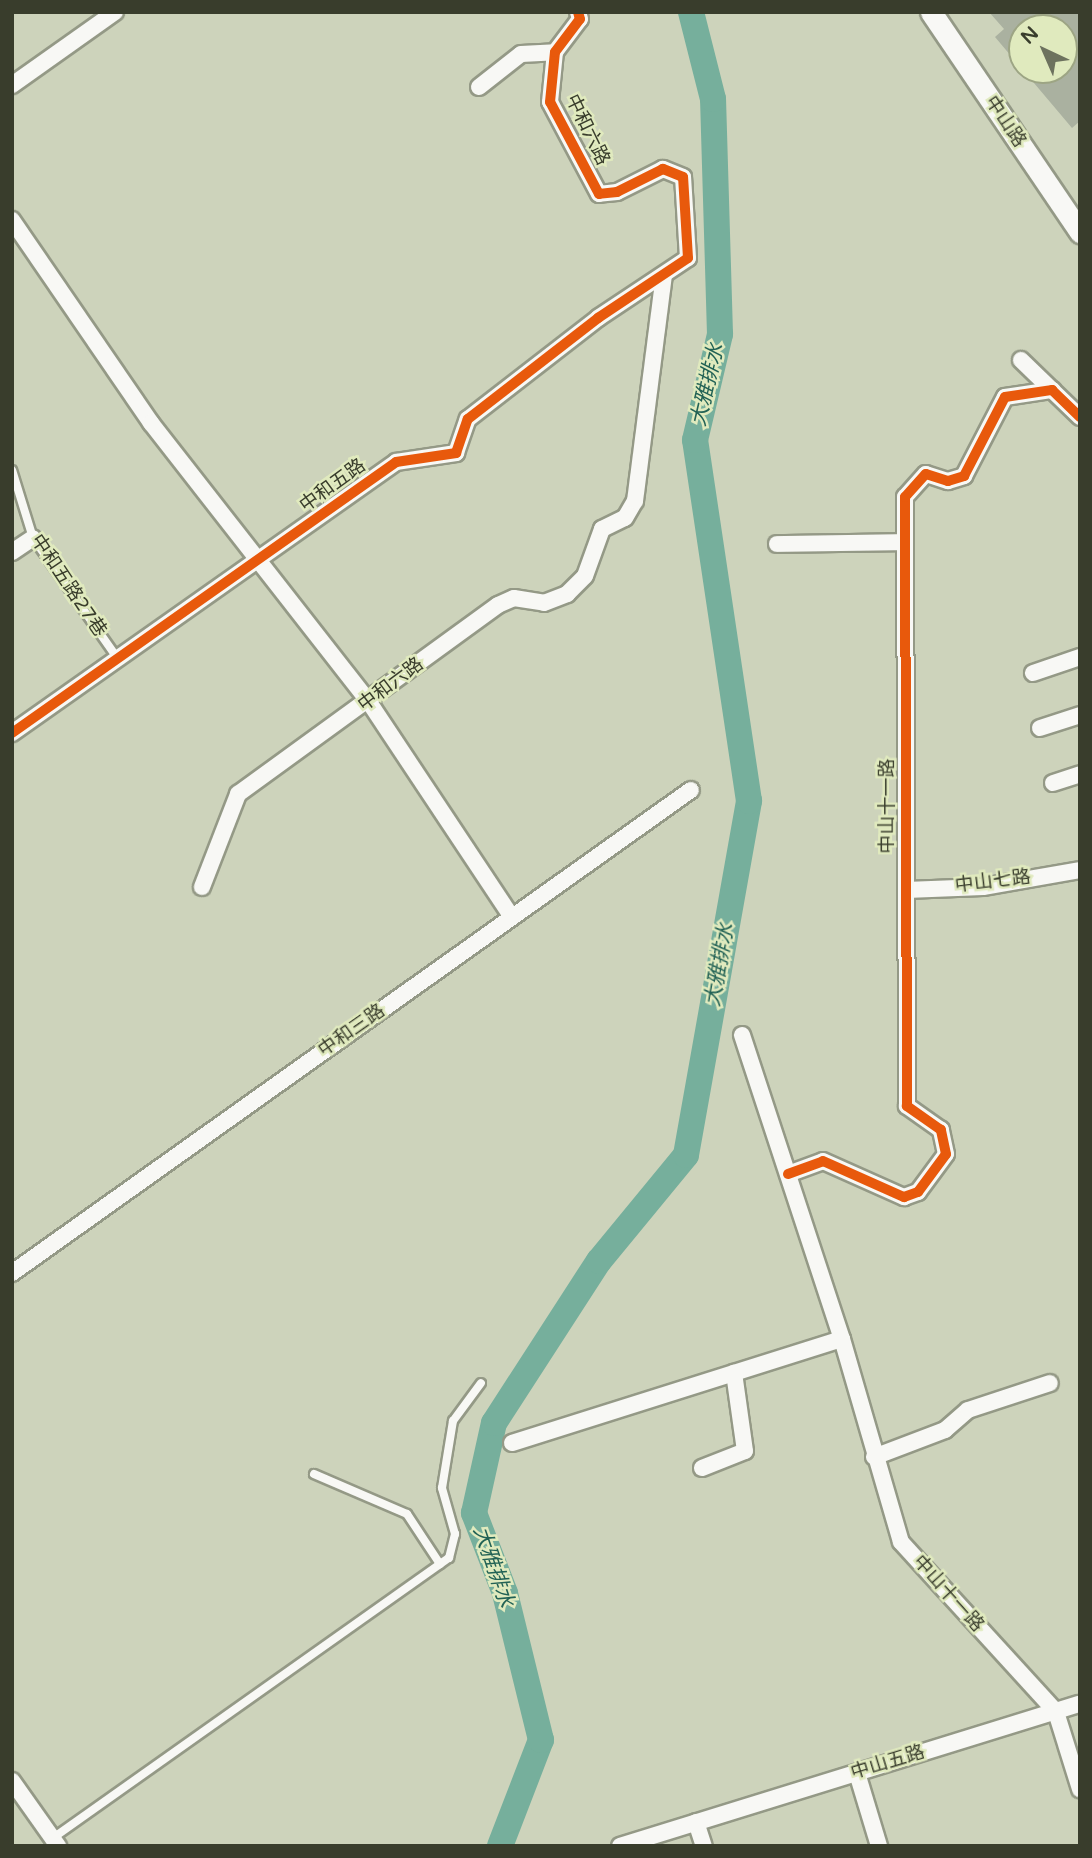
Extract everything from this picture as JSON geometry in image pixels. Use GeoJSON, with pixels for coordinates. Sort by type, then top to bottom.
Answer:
{"type":"FeatureCollection","features":[{"type":"Feature","properties":{"kind":"main road","name":"中山路"},"geometry":{"type":"LineString","coordinates":[[931,12],[1080,232]]}},
{"type":"Feature","properties":{"kind":"street"},"geometry":{"type":"LineString","coordinates":[[12,85],[115,12]]}},
{"type":"Feature","properties":{"kind":"street"},"geometry":{"type":"LineString","coordinates":[[480,87],[521,54],[555,52],[580,19],[578,12]]}},
{"type":"Feature","properties":{"kind":"street","name":"中和六路"},"geometry":{"type":"LineString","coordinates":[[202,887],[238,794],[369,702],[498,605],[514,598],[544,603],[566,594],[585,576],[601,529],[625,518],[635,501],[664,276],[688,258],[682,177],[663,169],[617,192],[599,194],[550,103],[555,52]]}},
{"type":"Feature","properties":{"kind":"street"},"geometry":{"type":"LineString","coordinates":[[12,220],[151,423],[256,562],[369,702],[512,917]]}},
{"type":"Feature","properties":{"kind":"street","name":"中和五路"},"geometry":{"type":"LineString","coordinates":[[12,733],[396,462],[456,453],[468,419],[598,318],[664,276]]}},
{"type":"Feature","properties":{"kind":"street"},"geometry":{"type":"LineString","coordinates":[[1021,360],[1080,417]]}},
{"type":"Feature","properties":{"kind":"street","name":"中山十一路"},"geometry":{"type":"LineString","coordinates":[[788,1174],[822,1161],[905,1197],[918,1192],[946,1154],[941,1130],[907,1106],[905,496],[926,474],[948,481],[964,476],[1005,397],[1052,390]]}},
{"type":"Feature","properties":{"kind":"street"},"geometry":{"type":"LineString","coordinates":[[12,552],[33,538]]}},
{"type":"Feature","properties":{"kind":"street"},"geometry":{"type":"LineString","coordinates":[[777,544],[904,542]]}},
{"type":"Feature","properties":{"kind":"street"},"geometry":{"type":"LineString","coordinates":[[1033,673],[1080,657]]}},
{"type":"Feature","properties":{"kind":"street"},"geometry":{"type":"LineString","coordinates":[[1040,727],[1080,715]]}},
{"type":"Feature","properties":{"kind":"street"},"geometry":{"type":"LineString","coordinates":[[1053,783],[1080,774]]}},
{"type":"Feature","properties":{"kind":"street","name":"中和三路"},"geometry":{"type":"LineString","coordinates":[[12,1273],[691,790]]}},
{"type":"Feature","properties":{"kind":"street","name":"中山七路"},"geometry":{"type":"LineString","coordinates":[[906,890],[983,887],[1080,870]]}},
{"type":"Feature","properties":{"kind":"street","name":"中山十一路"},"geometry":{"type":"LineString","coordinates":[[742,1035],[842,1339],[874,1457],[901,1542],[1056,1712]]}},
{"type":"Feature","properties":{"kind":"street"},"geometry":{"type":"LineString","coordinates":[[512,1443],[842,1339]]}},
{"type":"Feature","properties":{"kind":"street"},"geometry":{"type":"LineString","coordinates":[[702,1468],[745,1451],[734,1373]]}},
{"type":"Feature","properties":{"kind":"street"},"geometry":{"type":"LineString","coordinates":[[874,1457],[945,1430],[968,1410],[1050,1383]]}},
{"type":"Feature","properties":{"kind":"street","name":"中山五路"},"geometry":{"type":"LineString","coordinates":[[620,1846],[1080,1704]]}},
{"type":"Feature","properties":{"kind":"street"},"geometry":{"type":"LineString","coordinates":[[1056,1712],[1080,1788]]}},
{"type":"Feature","properties":{"kind":"street"},"geometry":{"type":"LineString","coordinates":[[857,1773],[879,1846]]}},
{"type":"Feature","properties":{"kind":"street"},"geometry":{"type":"LineString","coordinates":[[12,1781],[55,1842]]}},
{"type":"Feature","properties":{"kind":"street"},"geometry":{"type":"LineString","coordinates":[[696,1822],[704,1846]]}},
{"type":"Feature","properties":{"kind":"lane","name":"中和五路27巷"},"geometry":{"type":"LineString","coordinates":[[12,470],[33,538],[118,659]]}},
{"type":"Feature","properties":{"kind":"lane"},"geometry":{"type":"LineString","coordinates":[[55,1842],[449,1558],[455,1534],[442,1488],[453,1421],[481,1383]]}},
{"type":"Feature","properties":{"kind":"lane"},"geometry":{"type":"LineString","coordinates":[[314,1474],[407,1514],[440,1564]]}},
{"type":"Feature","properties":{"kind":"building"},"geometry":{"type":"Polygon","coordinates":[[[989,12],[1080,12],[1080,121],[1072,128],[1035,84],[1078,84],[1078,14],[1008,14],[1008,52],[995,37],[1004,29],[989,12]]]}},
{"type":"Feature","properties":{"kind":"waterway","name":"大雅排水"},"geometry":{"type":"LineString","coordinates":[[500,1846],[541,1740],[505,1593],[474,1513],[494,1423],[599,1261],[686,1155],[749,801],[695,440],[720,334],[713,99],[691,12]]}},
{"type":"Feature","properties":{"kind":"cycle path"},"geometry":{"type":"LineString","coordinates":[[12,733],[396,462],[456,453],[468,419],[598,318],[688,258],[683,177],[663,169],[617,192],[599,194],[550,102],[555,52],[580,19],[578,12]]}},
{"type":"Feature","properties":{"kind":"cycle path"},"geometry":{"type":"LineString","coordinates":[[788,1174],[823,1161],[904,1197],[918,1192],[946,1154],[941,1130],[907,1106],[905,497],[926,474],[948,481],[964,476],[1005,397],[1052,390],[1080,417]]}}]}
